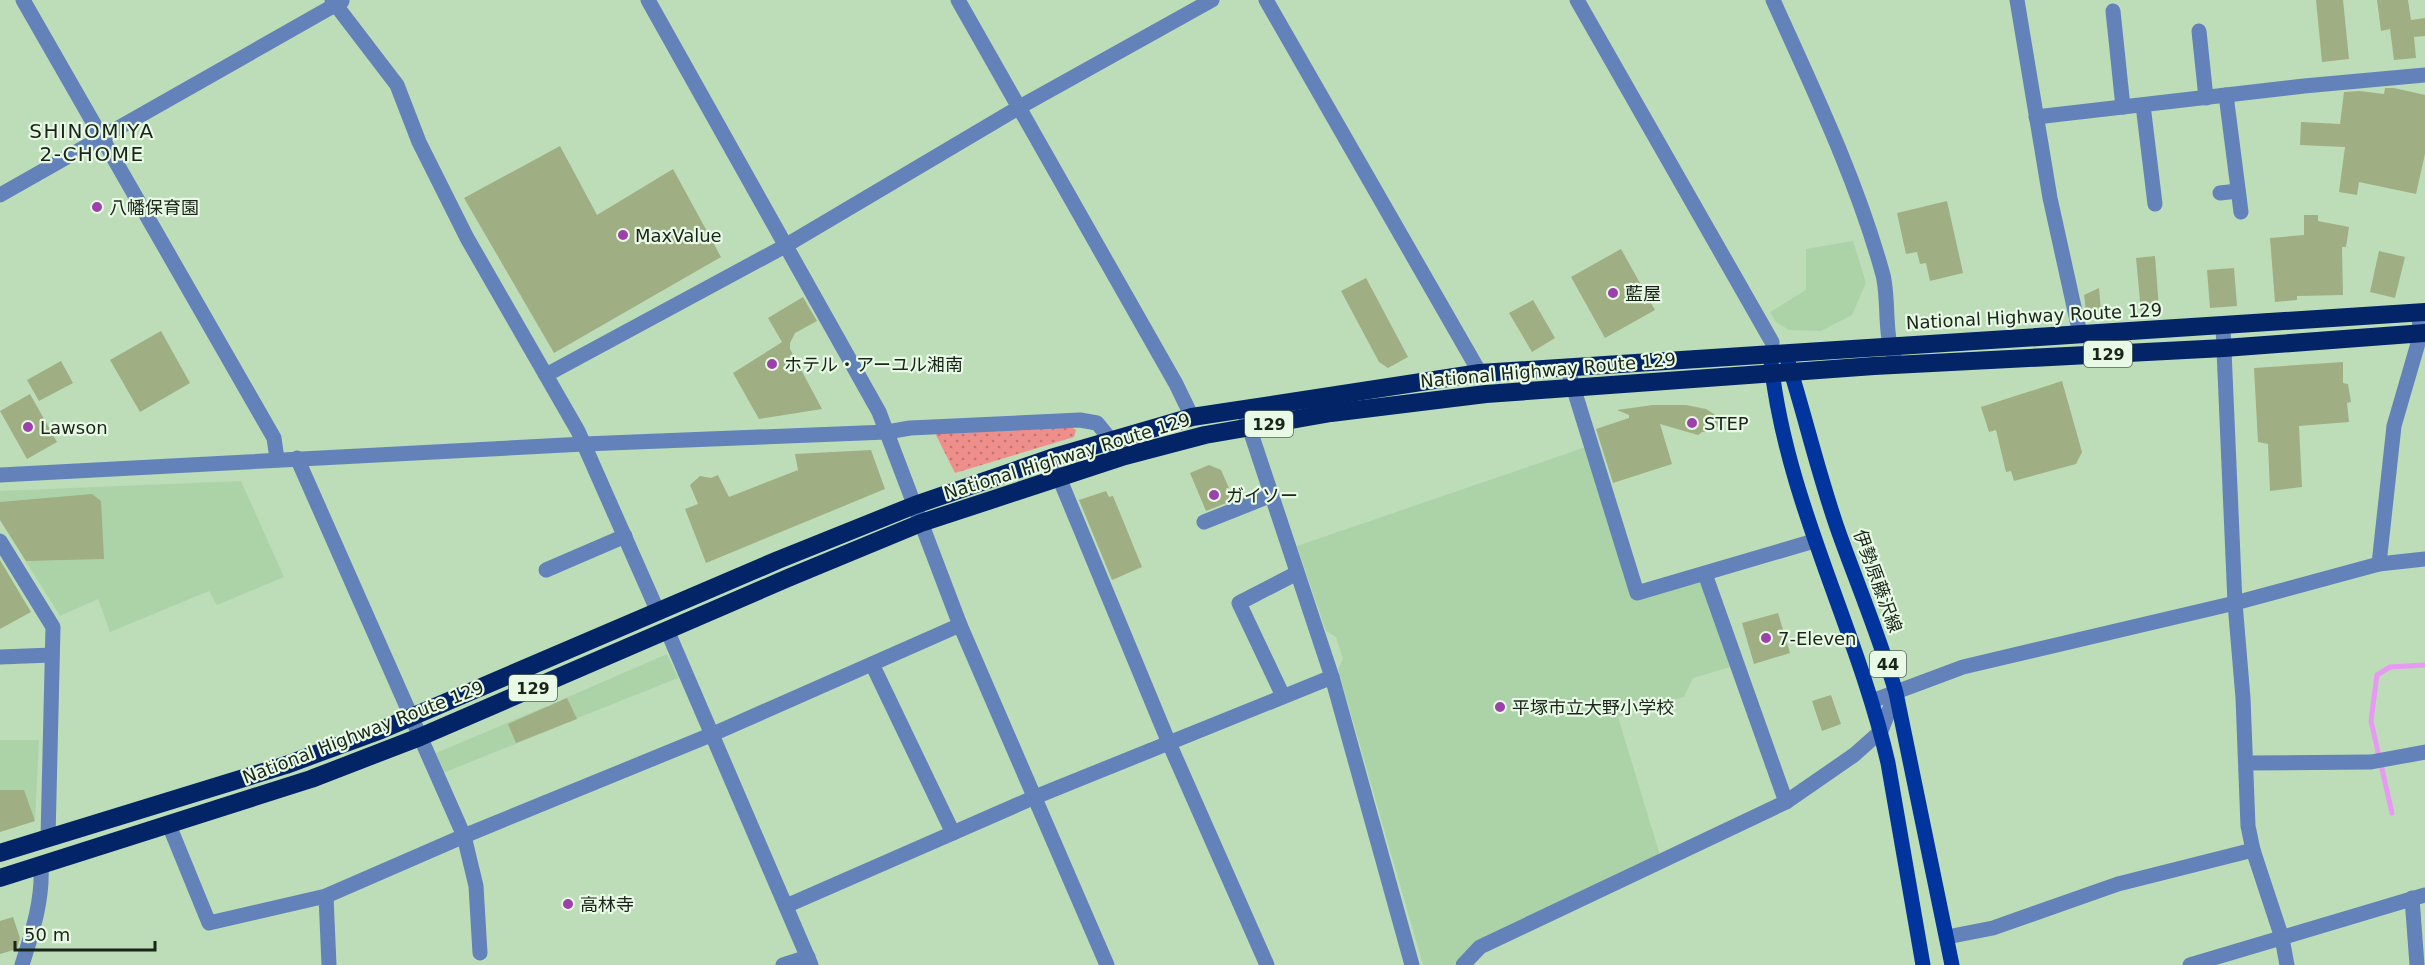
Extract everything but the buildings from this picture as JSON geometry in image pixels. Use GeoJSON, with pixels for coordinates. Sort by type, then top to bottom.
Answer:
{"type":"FeatureCollection","features":[{"type":"Feature","properties":{"kind":"highway","name":"National Highway Route 129"},"geometry":{"type":"LineString","coordinates":[[0,853],[286,765],[412,718],[915,505],[1051,458],[1192,417],[1480,373],[1776,350],[1889,346],[2223,327],[2422,313]]}},
{"type":"Feature","properties":{"kind":"highway","name":"National Highway Route 129"},"geometry":{"type":"LineString","coordinates":[[0,878],[311,779],[420,737],[921,523],[1125,456],[1205,435],[1355,410],[1486,394],[1874,366],[2224,348],[2423,333]]}},
{"type":"Feature","properties":{"kind":"main road","name":"伊勢原藤沢線"},"geometry":{"type":"LineString","coordinates":[[1776,350],[1792,372],[1810,443],[1839,533],[1896,693],[1952,965]]}},
{"type":"Feature","properties":{"kind":"main road","name":"44"},"geometry":{"type":"LineString","coordinates":[[1776,350],[1773,373],[1785,437],[1814,541],[1881,730],[1923,965]]}},
{"type":"Feature","properties":{"kind":"street"},"geometry":{"type":"LineString","coordinates":[[23,0],[274,438],[278,459]]}},
{"type":"Feature","properties":{"kind":"street"},"geometry":{"type":"LineString","coordinates":[[648,0],[873,401],[887,432],[960,625],[1107,965]]}},
{"type":"Feature","properties":{"kind":"street"},"geometry":{"type":"LineString","coordinates":[[958,0],[1176,384],[1192,417]]}},
{"type":"Feature","properties":{"kind":"street"},"geometry":{"type":"LineString","coordinates":[[546,375],[785,246],[1018,108],[1212,0]]}},
{"type":"Feature","properties":{"kind":"street"},"geometry":{"type":"LineString","coordinates":[[1266,0],[1480,373]]}},
{"type":"Feature","properties":{"kind":"street"},"geometry":{"type":"LineString","coordinates":[[1577,0],[1776,350]]}},
{"type":"Feature","properties":{"kind":"street"},"geometry":{"type":"LineString","coordinates":[[1773,0],[1825,116],[1860,208],[1883,275],[1887,298],[1889,346],[1900,365]]}},
{"type":"Feature","properties":{"kind":"street"},"geometry":{"type":"LineString","coordinates":[[2017,0],[2050,198],[2080,334]]}},
{"type":"Feature","properties":{"kind":"street"},"geometry":{"type":"LineString","coordinates":[[0,195],[337,2],[397,86],[419,142],[467,238],[584,444],[658,612]]}},
{"type":"Feature","properties":{"kind":"street"},"geometry":{"type":"LineString","coordinates":[[2113,11],[2123,107]]}},
{"type":"Feature","properties":{"kind":"street"},"geometry":{"type":"LineString","coordinates":[[2199,31],[2206,98]]}},
{"type":"Feature","properties":{"kind":"street"},"geometry":{"type":"LineString","coordinates":[[2036,117],[2425,75]]}},
{"type":"Feature","properties":{"kind":"street"},"geometry":{"type":"LineString","coordinates":[[2226,95],[2241,212]]}},
{"type":"Feature","properties":{"kind":"street"},"geometry":{"type":"LineString","coordinates":[[2144,105],[2155,204]]}},
{"type":"Feature","properties":{"kind":"street"},"geometry":{"type":"LineString","coordinates":[[2220,193],[2238,191]]}},
{"type":"Feature","properties":{"kind":"street"},"geometry":{"type":"LineString","coordinates":[[2379,564],[2394,426],[2423,333],[2422,313]]}},
{"type":"Feature","properties":{"kind":"street"},"geometry":{"type":"LineString","coordinates":[[2223,327],[2235,603],[2247,763],[2248,826],[2253,850],[2282,938],[2287,965]]}},
{"type":"Feature","properties":{"kind":"street"},"geometry":{"type":"LineString","coordinates":[[1874,366],[1889,346]]}},
{"type":"Feature","properties":{"kind":"street"},"geometry":{"type":"LineString","coordinates":[[1567,367],[1637,593],[1814,541]]}},
{"type":"Feature","properties":{"kind":"street"},"geometry":{"type":"LineString","coordinates":[[1243,409],[1332,677],[1412,965]]}},
{"type":"Feature","properties":{"kind":"street"},"geometry":{"type":"LineString","coordinates":[[0,475],[584,444],[887,432],[910,428],[1080,420],[1097,423],[1111,440]]}},
{"type":"Feature","properties":{"kind":"street"},"geometry":{"type":"LineString","coordinates":[[297,458],[464,836],[476,886],[480,953]]}},
{"type":"Feature","properties":{"kind":"street"},"geometry":{"type":"LineString","coordinates":[[1051,458],[1169,743],[1267,965]]}},
{"type":"Feature","properties":{"kind":"street"},"geometry":{"type":"LineString","coordinates":[[1204,522],[1272,495]]}},
{"type":"Feature","properties":{"kind":"street"},"geometry":{"type":"LineString","coordinates":[[546,570],[625,537]]}},
{"type":"Feature","properties":{"kind":"street"},"geometry":{"type":"LineString","coordinates":[[0,542],[53,627],[48,838]]}},
{"type":"Feature","properties":{"kind":"street"},"geometry":{"type":"LineString","coordinates":[[1872,701],[1963,667],[2235,603],[2379,564],[2425,560]]}},
{"type":"Feature","properties":{"kind":"street"},"geometry":{"type":"LineString","coordinates":[[1283,696],[1239,603],[1297,573]]}},
{"type":"Feature","properties":{"kind":"street"},"geometry":{"type":"LineString","coordinates":[[1705,574],[1786,802]]}},
{"type":"Feature","properties":{"kind":"street"},"geometry":{"type":"LineString","coordinates":[[169,825],[209,923],[326,896],[464,836],[713,734],[960,625]]}},
{"type":"Feature","properties":{"kind":"street"},"geometry":{"type":"LineString","coordinates":[[668,630],[810,961],[783,965]]}},
{"type":"Feature","properties":{"kind":"street"},"geometry":{"type":"LineString","coordinates":[[0,657],[52,655]]}},
{"type":"Feature","properties":{"kind":"street"},"geometry":{"type":"LineString","coordinates":[[872,664],[953,833]]}},
{"type":"Feature","properties":{"kind":"street"},"geometry":{"type":"LineString","coordinates":[[786,906],[1035,797],[1332,677]]}},
{"type":"Feature","properties":{"kind":"street"},"geometry":{"type":"LineString","coordinates":[[1463,965],[1480,947],[1786,802],[1854,755],[1881,730],[1896,693]]}},
{"type":"Feature","properties":{"kind":"street"},"geometry":{"type":"LineString","coordinates":[[2247,763],[2371,762],[2425,752]]}},
{"type":"Feature","properties":{"kind":"street"},"geometry":{"type":"LineString","coordinates":[[1947,937],[1993,928],[2118,884],[2253,850]]}},
{"type":"Feature","properties":{"kind":"street"},"geometry":{"type":"LineString","coordinates":[[22,965],[33,932],[41,880],[40,866]]}},
{"type":"Feature","properties":{"kind":"street"},"geometry":{"type":"LineString","coordinates":[[326,896],[329,965]]}},
{"type":"Feature","properties":{"kind":"street"},"geometry":{"type":"LineString","coordinates":[[2190,965],[2418,896],[2417,965]]}},
{"type":"Feature","properties":{"kind":"shaded area"},"geometry":{"type":"Polygon","coordinates":[[[1853,241],[1866,283],[1852,315],[1821,331],[1789,330],[1776,322],[1770,312],[1806,290],[1806,249],[1853,241]]]}},
{"type":"Feature","properties":{"kind":"shaded area"},"geometry":{"type":"Polygon","coordinates":[[[1071,427],[1076,430],[1074,437],[955,473],[935,433],[1071,427]]]}},
{"type":"Feature","properties":{"kind":"shaded area","name":"平塚市立大野小学校"},"geometry":{"type":"Polygon","coordinates":[[[1586,447],[1633,598],[1697,580],[1702,583],[1730,667],[1693,678],[1684,697],[1618,717],[1662,862],[1472,945],[1453,965],[1423,965],[1338,669],[1343,659],[1336,637],[1326,631],[1297,546],[1586,447]]]}},
{"type":"Feature","properties":{"kind":"shaded area"},"geometry":{"type":"Polygon","coordinates":[[[241,481],[284,577],[217,605],[209,591],[110,632],[98,599],[60,616],[0,520],[0,491],[241,481]]]}},
{"type":"Feature","properties":{"kind":"shaded area"},"geometry":{"type":"Polygon","coordinates":[[[667,654],[678,678],[560,725],[552,704],[667,654]]]}},
{"type":"Feature","properties":{"kind":"shaded area"},"geometry":{"type":"Polygon","coordinates":[[[547,706],[555,728],[443,773],[436,753],[547,706]]]}},
{"type":"Feature","properties":{"kind":"shaded area"},"geometry":{"type":"Polygon","coordinates":[[[0,740],[39,740],[35,821],[0,832],[0,740]]]}},
{"type":"Feature","properties":{"kind":"waterway"},"geometry":{"type":"LineString","coordinates":[[2392,813],[2371,721],[2377,675],[2390,667],[2425,665]]}},
{"type":"Feature","properties":{"kind":"place","name":"八幡保育園"},"geometry":{"type":"Point","coordinates":[97,207]}},
{"type":"Feature","properties":{"kind":"place","name":"MaxValue"},"geometry":{"type":"Point","coordinates":[623,235]}},
{"type":"Feature","properties":{"kind":"place","name":"藍屋"},"geometry":{"type":"Point","coordinates":[1613,293]}},
{"type":"Feature","properties":{"kind":"place","name":"ホテル・アーユル湘南"},"geometry":{"type":"Point","coordinates":[772,364]}},
{"type":"Feature","properties":{"kind":"place","name":"STEP"},"geometry":{"type":"Point","coordinates":[1692,423]}},
{"type":"Feature","properties":{"kind":"place","name":"Lawson"},"geometry":{"type":"Point","coordinates":[28,427]}},
{"type":"Feature","properties":{"kind":"place","name":"ガイソー"},"geometry":{"type":"Point","coordinates":[1214,495]}},
{"type":"Feature","properties":{"kind":"place","name":"7-Eleven"},"geometry":{"type":"Point","coordinates":[1766,638]}},
{"type":"Feature","properties":{"kind":"place","name":"平塚市立大野小学校"},"geometry":{"type":"Point","coordinates":[1500,707]}},
{"type":"Feature","properties":{"kind":"place","name":"高林寺"},"geometry":{"type":"Point","coordinates":[568,904]}},
{"type":"Feature","properties":{"kind":"district","name":"SHINOMIYA 2-CHOME"},"geometry":{"type":"Point","coordinates":[92,142]}}]}
